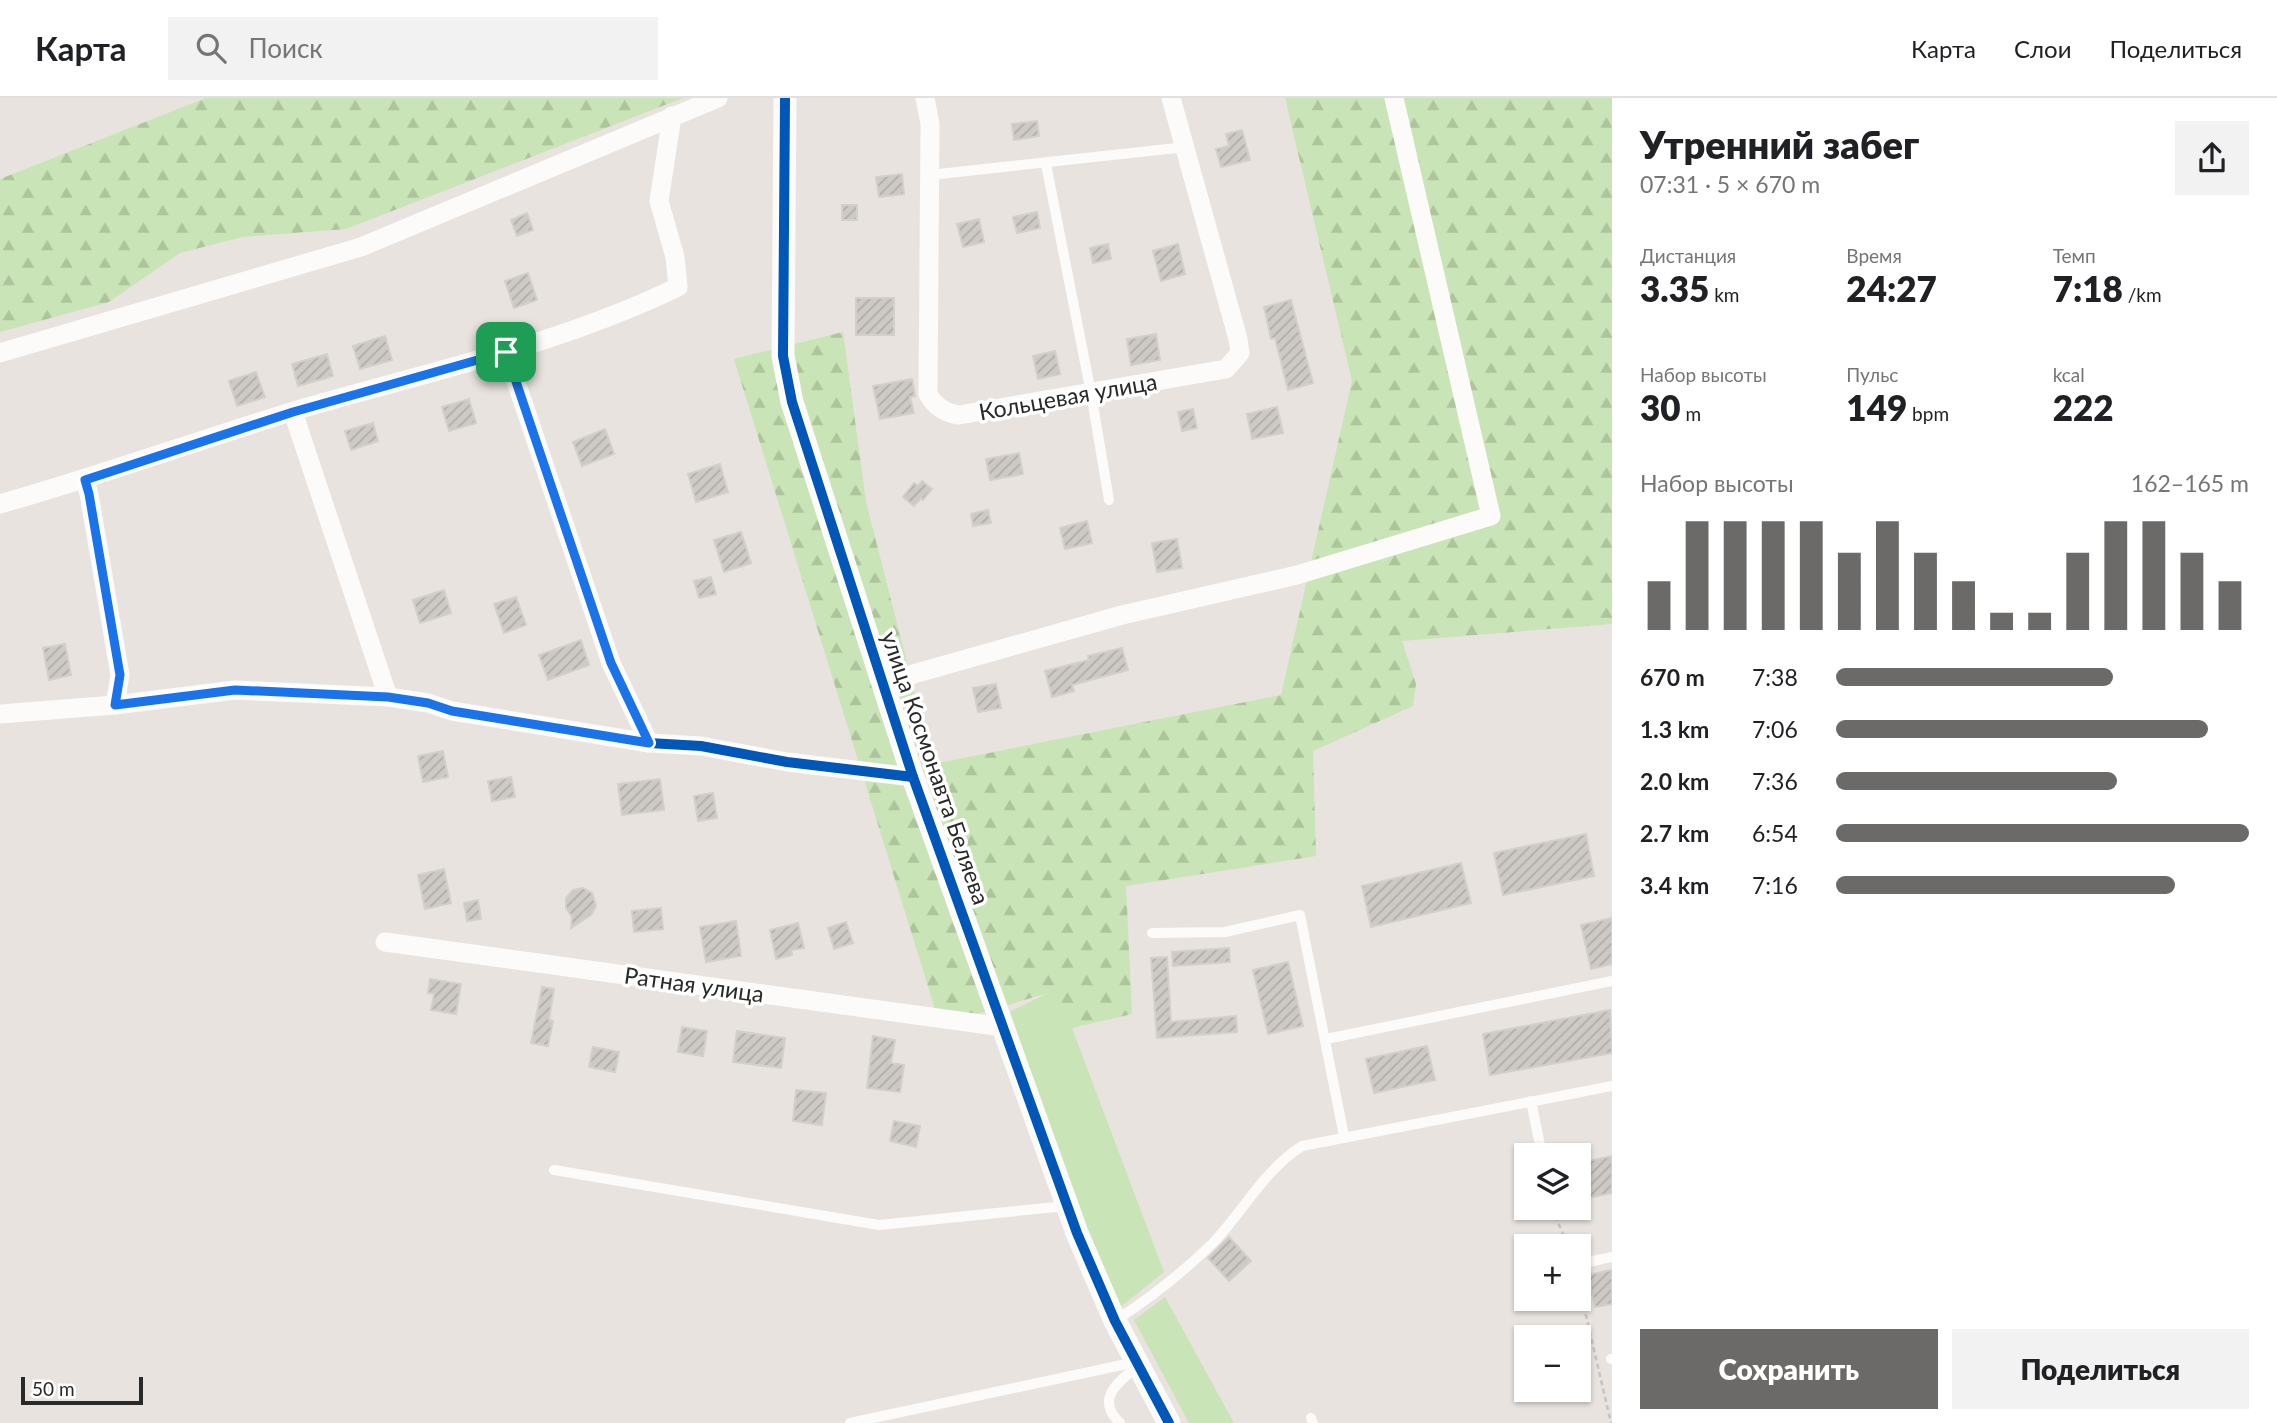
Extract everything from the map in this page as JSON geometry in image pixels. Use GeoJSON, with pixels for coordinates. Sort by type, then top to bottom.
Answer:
{"type":"FeatureCollection","features":[{"type":"Feature","properties":{"kind":"street"},"geometry":{"type":"LineString","coordinates":[[0,353],[361,247],[718,98]]}},
{"type":"Feature","properties":{"kind":"street","name":"улица Космонавта Беляева"},"geometry":{"type":"LineString","coordinates":[[785,98],[783,356],[792,402],[914,777],[1068,1206],[1115,1321],[1169,1423]]}},
{"type":"Feature","properties":{"kind":"street","name":"Кольцевая улица"},"geometry":{"type":"LineString","coordinates":[[925,98],[930,124],[928,394],[933,404],[949,414],[959,415],[1226,369],[1234,363],[1240,353],[1171,98]]}},
{"type":"Feature","properties":{"kind":"street"},"geometry":{"type":"LineString","coordinates":[[910,675],[1122,615],[1297,575],[1491,516],[1394,98]]}},
{"type":"Feature","properties":{"kind":"street"},"geometry":{"type":"LineString","coordinates":[[0,504],[85,480],[293,412],[506,352],[646,302],[678,287],[675,257],[659,201],[672,116]]}},
{"type":"Feature","properties":{"kind":"street"},"geometry":{"type":"LineString","coordinates":[[506,352],[611,663],[649,743]]}},
{"type":"Feature","properties":{"kind":"street"},"geometry":{"type":"LineString","coordinates":[[293,412],[388,697]]}},
{"type":"Feature","properties":{"kind":"street"},"geometry":{"type":"LineString","coordinates":[[85,480],[120,675],[115,705]]}},
{"type":"Feature","properties":{"kind":"street"},"geometry":{"type":"LineString","coordinates":[[0,714],[115,705],[235,690],[388,697],[428,703],[452,711],[649,743],[701,746],[787,762],[914,777]]}},
{"type":"Feature","properties":{"kind":"street","name":"Ратная улица"},"geometry":{"type":"LineString","coordinates":[[385,942],[1003,1027]]}},
{"type":"Feature","properties":{"kind":"lane"},"geometry":{"type":"LineString","coordinates":[[930,175],[1186,147]]}},
{"type":"Feature","properties":{"kind":"lane"},"geometry":{"type":"LineString","coordinates":[[1046,164],[1110,500]]}},
{"type":"Feature","properties":{"kind":"lane"},"geometry":{"type":"LineString","coordinates":[[1152,933],[1225,932],[1300,915],[1345,1136]]}},
{"type":"Feature","properties":{"kind":"lane"},"geometry":{"type":"LineString","coordinates":[[1326,1039],[1612,981]]}},
{"type":"Feature","properties":{"kind":"lane"},"geometry":{"type":"LineString","coordinates":[[1115,1321],[1139,1306],[1212,1243],[1283,1158],[1302,1146],[1612,1086]]}},
{"type":"Feature","properties":{"kind":"lane"},"geometry":{"type":"LineString","coordinates":[[1531,1101],[1540,1143]]}},
{"type":"Feature","properties":{"kind":"lane"},"geometry":{"type":"LineString","coordinates":[[554,1170],[879,1225],[1068,1206]]}},
{"type":"Feature","properties":{"kind":"lane"},"geometry":{"type":"LineString","coordinates":[[1591,1261],[1612,1257]]}},
{"type":"Feature","properties":{"kind":"lane"},"geometry":{"type":"LineString","coordinates":[[850,1423],[1137,1364]]}},
{"type":"Feature","properties":{"kind":"lane"},"geometry":{"type":"LineString","coordinates":[[1120,1423],[1108,1410],[1108,1402],[1116,1387],[1137,1364]]}},
{"type":"Feature","properties":{"kind":"path"},"geometry":{"type":"LineString","coordinates":[[1585,1311],[1611,1423]]}},
{"type":"Feature","properties":{"kind":"green space"},"geometry":{"type":"Polygon","coordinates":[[[206,98],[683,98],[346,229],[242,237],[180,253],[109,302],[0,332],[0,179],[206,98]]]}},
{"type":"Feature","properties":{"kind":"green space"},"geometry":{"type":"Polygon","coordinates":[[[1285,98],[1612,98],[1612,624],[1402,641],[1416,684],[1413,706],[1313,751],[1316,856],[1126,886],[1132,1014],[1072,1028],[1048,993],[940,1025],[734,359],[843,332],[866,502],[933,764],[1281,695],[1352,381],[1285,98]]]}},
{"type":"Feature","properties":{"kind":"green space"},"geometry":{"type":"Polygon","coordinates":[[[1048,993],[1072,1028],[1164,1272],[1118,1309],[1005,1014],[1048,993]]]}},
{"type":"Feature","properties":{"kind":"green space"},"geometry":{"type":"Polygon","coordinates":[[[1165,1297],[1234,1423],[1189,1423],[1134,1320],[1165,1297]]]}},
{"type":"Feature","properties":{"kind":"building"},"geometry":{"type":"Polygon","coordinates":[[[1037,121],[1039,136],[1014,140],[1012,124],[1037,121]]]}},
{"type":"Feature","properties":{"kind":"building"},"geometry":{"type":"Polygon","coordinates":[[[1242,130],[1250,160],[1221,167],[1216,149],[1229,146],[1226,134],[1242,130]]]}},
{"type":"Feature","properties":{"kind":"building"},"geometry":{"type":"Polygon","coordinates":[[[902,174],[904,194],[879,197],[876,177],[902,174]]]}},
{"type":"Feature","properties":{"kind":"building"},"geometry":{"type":"Polygon","coordinates":[[[842,205],[857,205],[857,220],[842,220],[842,205]]]}},
{"type":"Feature","properties":{"kind":"building"},"geometry":{"type":"Polygon","coordinates":[[[1037,212],[1040,228],[1017,233],[1013,217],[1037,212]]]}},
{"type":"Feature","properties":{"kind":"building"},"geometry":{"type":"Polygon","coordinates":[[[527,213],[533,230],[517,236],[511,220],[527,213]]]}},
{"type":"Feature","properties":{"kind":"building"},"geometry":{"type":"Polygon","coordinates":[[[979,219],[984,242],[963,247],[957,224],[979,219]]]}},
{"type":"Feature","properties":{"kind":"building"},"geometry":{"type":"Polygon","coordinates":[[[1108,244],[1111,259],[1093,263],[1090,248],[1108,244]]]}},
{"type":"Feature","properties":{"kind":"building"},"geometry":{"type":"Polygon","coordinates":[[[1178,244],[1185,274],[1161,281],[1153,251],[1178,244]]]}},
{"type":"Feature","properties":{"kind":"building"},"geometry":{"type":"Polygon","coordinates":[[[528,273],[537,300],[514,308],[505,281],[528,273]]]}},
{"type":"Feature","properties":{"kind":"building"},"geometry":{"type":"Polygon","coordinates":[[[856,298],[894,298],[894,335],[856,335],[856,298]]]}},
{"type":"Feature","properties":{"kind":"building"},"geometry":{"type":"Polygon","coordinates":[[[1291,300],[1313,383],[1288,390],[1275,338],[1271,339],[1264,307],[1291,300]]]}},
{"type":"Feature","properties":{"kind":"building"},"geometry":{"type":"Polygon","coordinates":[[[1156,334],[1160,360],[1131,365],[1127,339],[1156,334]]]}},
{"type":"Feature","properties":{"kind":"building"},"geometry":{"type":"Polygon","coordinates":[[[385,336],[392,360],[360,369],[353,346],[385,336]]]}},
{"type":"Feature","properties":{"kind":"building"},"geometry":{"type":"Polygon","coordinates":[[[1055,351],[1060,374],[1038,379],[1033,356],[1055,351]]]}},
{"type":"Feature","properties":{"kind":"building"},"geometry":{"type":"Polygon","coordinates":[[[327,354],[333,376],[298,386],[292,364],[327,354]]]}},
{"type":"Feature","properties":{"kind":"building"},"geometry":{"type":"Polygon","coordinates":[[[256,372],[265,397],[237,406],[229,381],[256,372]]]}},
{"type":"Feature","properties":{"kind":"building"},"geometry":{"type":"Polygon","coordinates":[[[912,379],[915,396],[910,397],[914,413],[880,419],[873,386],[912,379]]]}},
{"type":"Feature","properties":{"kind":"building"},"geometry":{"type":"Polygon","coordinates":[[[469,399],[476,423],[449,431],[442,407],[469,399]]]}},
{"type":"Feature","properties":{"kind":"building"},"geometry":{"type":"Polygon","coordinates":[[[1277,407],[1283,433],[1252,439],[1247,414],[1277,407]]]}},
{"type":"Feature","properties":{"kind":"building"},"geometry":{"type":"Polygon","coordinates":[[[1193,409],[1197,428],[1182,431],[1178,412],[1193,409]]]}},
{"type":"Feature","properties":{"kind":"building"},"geometry":{"type":"Polygon","coordinates":[[[373,423],[378,441],[351,450],[345,431],[373,423]]]}},
{"type":"Feature","properties":{"kind":"building"},"geometry":{"type":"Polygon","coordinates":[[[605,429],[614,454],[582,466],[573,442],[605,429]]]}},
{"type":"Feature","properties":{"kind":"building"},"geometry":{"type":"Polygon","coordinates":[[[1019,453],[1023,474],[990,480],[986,459],[1019,453]]]}},
{"type":"Feature","properties":{"kind":"building"},"geometry":{"type":"Polygon","coordinates":[[[720,464],[728,492],[696,502],[688,474],[720,464]]]}},
{"type":"Feature","properties":{"kind":"building"},"geometry":{"type":"Polygon","coordinates":[[[922,481],[932,489],[914,506],[903,497],[914,483],[918,486],[922,481]]]}},
{"type":"Feature","properties":{"kind":"building"},"geometry":{"type":"Polygon","coordinates":[[[988,510],[991,523],[973,526],[971,514],[988,510]]]}},
{"type":"Feature","properties":{"kind":"building"},"geometry":{"type":"Polygon","coordinates":[[[1087,521],[1092,543],[1065,549],[1060,528],[1087,521]]]}},
{"type":"Feature","properties":{"kind":"building"},"geometry":{"type":"Polygon","coordinates":[[[741,532],[751,563],[724,572],[714,540],[741,532]]]}},
{"type":"Feature","properties":{"kind":"building"},"geometry":{"type":"Polygon","coordinates":[[[1177,539],[1182,568],[1157,572],[1152,543],[1177,539]]]}},
{"type":"Feature","properties":{"kind":"building"},"geometry":{"type":"Polygon","coordinates":[[[711,577],[716,594],[699,598],[694,581],[711,577]]]}},
{"type":"Feature","properties":{"kind":"building"},"geometry":{"type":"Polygon","coordinates":[[[444,590],[451,613],[420,623],[413,600],[444,590]]]}},
{"type":"Feature","properties":{"kind":"building"},"geometry":{"type":"Polygon","coordinates":[[[516,597],[526,625],[504,633],[494,604],[516,597]]]}},
{"type":"Feature","properties":{"kind":"building"},"geometry":{"type":"Polygon","coordinates":[[[581,640],[589,665],[548,680],[539,655],[581,640]]]}},
{"type":"Feature","properties":{"kind":"building"},"geometry":{"type":"Polygon","coordinates":[[[65,644],[71,675],[49,680],[43,648],[65,644]]]}},
{"type":"Feature","properties":{"kind":"building"},"geometry":{"type":"Polygon","coordinates":[[[1122,648],[1128,670],[1072,685],[1074,691],[1052,697],[1045,671],[1122,648]]]}},
{"type":"Feature","properties":{"kind":"building"},"geometry":{"type":"Polygon","coordinates":[[[996,684],[1001,708],[978,712],[973,688],[996,684]]]}},
{"type":"Feature","properties":{"kind":"building"},"geometry":{"type":"Polygon","coordinates":[[[443,751],[448,777],[423,782],[418,756],[443,751]]]}},
{"type":"Feature","properties":{"kind":"building"},"geometry":{"type":"Polygon","coordinates":[[[511,777],[515,797],[492,801],[488,781],[511,777]]]}},
{"type":"Feature","properties":{"kind":"building"},"geometry":{"type":"Polygon","coordinates":[[[660,779],[664,810],[622,815],[618,784],[660,779]]]}},
{"type":"Feature","properties":{"kind":"building"},"geometry":{"type":"Polygon","coordinates":[[[713,793],[717,818],[698,821],[694,796],[713,793]]]}},
{"type":"Feature","properties":{"kind":"building"},"geometry":{"type":"Polygon","coordinates":[[[1586,834],[1594,876],[1503,895],[1494,853],[1586,834]]]}},
{"type":"Feature","properties":{"kind":"building"},"geometry":{"type":"Polygon","coordinates":[[[1461,863],[1471,903],[1371,927],[1362,886],[1461,863]]]}},
{"type":"Feature","properties":{"kind":"building"},"geometry":{"type":"Polygon","coordinates":[[[444,869],[451,903],[425,909],[418,875],[444,869]]]}},
{"type":"Feature","properties":{"kind":"building"},"geometry":{"type":"Polygon","coordinates":[[[583,888],[592,893],[596,906],[591,915],[571,928],[572,917],[566,908],[566,898],[573,890],[583,888]]]}},
{"type":"Feature","properties":{"kind":"building"},"geometry":{"type":"Polygon","coordinates":[[[478,900],[481,919],[467,921],[464,903],[478,900]]]}},
{"type":"Feature","properties":{"kind":"building"},"geometry":{"type":"Polygon","coordinates":[[[661,908],[663,929],[634,932],[632,911],[661,908]]]}},
{"type":"Feature","properties":{"kind":"building"},"geometry":{"type":"Polygon","coordinates":[[[1612,918],[1612,964],[1591,969],[1581,925],[1612,918]]]}},
{"type":"Feature","properties":{"kind":"building"},"geometry":{"type":"Polygon","coordinates":[[[736,921],[741,956],[706,962],[700,927],[736,921]]]}},
{"type":"Feature","properties":{"kind":"building"},"geometry":{"type":"Polygon","coordinates":[[[846,922],[853,943],[834,949],[828,928],[846,922]]]}},
{"type":"Feature","properties":{"kind":"building"},"geometry":{"type":"Polygon","coordinates":[[[798,923],[804,948],[791,950],[792,955],[776,959],[770,930],[798,923]]]}},
{"type":"Feature","properties":{"kind":"building"},"geometry":{"type":"Polygon","coordinates":[[[1229,948],[1230,962],[1173,966],[1172,952],[1229,948]]]}},
{"type":"Feature","properties":{"kind":"building"},"geometry":{"type":"Polygon","coordinates":[[[1167,957],[1171,1022],[1236,1016],[1237,1032],[1157,1038],[1151,958],[1167,957]]]}},
{"type":"Feature","properties":{"kind":"building"},"geometry":{"type":"Polygon","coordinates":[[[1288,962],[1303,1026],[1268,1034],[1253,970],[1288,962]]]}},
{"type":"Feature","properties":{"kind":"building"},"geometry":{"type":"Polygon","coordinates":[[[430,979],[461,984],[456,1014],[431,1010],[434,994],[428,993],[430,979]]]}},
{"type":"Feature","properties":{"kind":"building"},"geometry":{"type":"Polygon","coordinates":[[[542,987],[554,989],[549,1020],[553,1021],[548,1046],[531,1043],[542,987]]]}},
{"type":"Feature","properties":{"kind":"building"},"geometry":{"type":"Polygon","coordinates":[[[1610,1010],[1612,1053],[1490,1075],[1483,1034],[1610,1010]]]}},
{"type":"Feature","properties":{"kind":"building"},"geometry":{"type":"Polygon","coordinates":[[[682,1027],[707,1031],[703,1056],[678,1052],[682,1027]]]}},
{"type":"Feature","properties":{"kind":"building"},"geometry":{"type":"Polygon","coordinates":[[[737,1031],[785,1038],[781,1068],[733,1062],[737,1031]]]}},
{"type":"Feature","properties":{"kind":"building"},"geometry":{"type":"Polygon","coordinates":[[[873,1036],[895,1040],[891,1063],[904,1065],[900,1092],[867,1088],[873,1036]]]}},
{"type":"Feature","properties":{"kind":"building"},"geometry":{"type":"Polygon","coordinates":[[[1427,1046],[1435,1080],[1374,1093],[1366,1059],[1427,1046]]]}},
{"type":"Feature","properties":{"kind":"building"},"geometry":{"type":"Polygon","coordinates":[[[593,1047],[619,1052],[615,1072],[589,1067],[593,1047]]]}},
{"type":"Feature","properties":{"kind":"building"},"geometry":{"type":"Polygon","coordinates":[[[796,1090],[826,1093],[822,1125],[793,1121],[796,1090]]]}},
{"type":"Feature","properties":{"kind":"building"},"geometry":{"type":"Polygon","coordinates":[[[894,1121],[920,1126],[916,1147],[890,1141],[894,1121]]]}},
{"type":"Feature","properties":{"kind":"building"},"geometry":{"type":"Polygon","coordinates":[[[1612,1156],[1612,1193],[1591,1197],[1591,1160],[1612,1156]]]}},
{"type":"Feature","properties":{"kind":"building"},"geometry":{"type":"Polygon","coordinates":[[[1229,1237],[1251,1261],[1229,1281],[1208,1258],[1229,1237]]]}},
{"type":"Feature","properties":{"kind":"building"},"geometry":{"type":"Polygon","coordinates":[[[1612,1270],[1612,1304],[1595,1307],[1591,1274],[1612,1270]]]}},
{"type":"Feature","properties":{"kind":"cycle path"},"geometry":{"type":"LineString","coordinates":[[785,98],[783,356],[792,402],[913,777],[1077,1233],[1115,1321],[1169,1423]]}},
{"type":"Feature","properties":{"kind":"cycle path"},"geometry":{"type":"LineString","coordinates":[[85,480],[120,675],[115,705],[235,690],[388,697],[428,703],[452,711],[649,743],[701,746],[787,762],[913,777]]}},
{"type":"Feature","properties":{"kind":"route"},"geometry":{"type":"LineString","coordinates":[[506,352],[611,663],[649,743],[452,711],[428,703],[388,697],[235,690],[115,705],[120,675],[85,480],[293,412],[506,352]]}}]}
